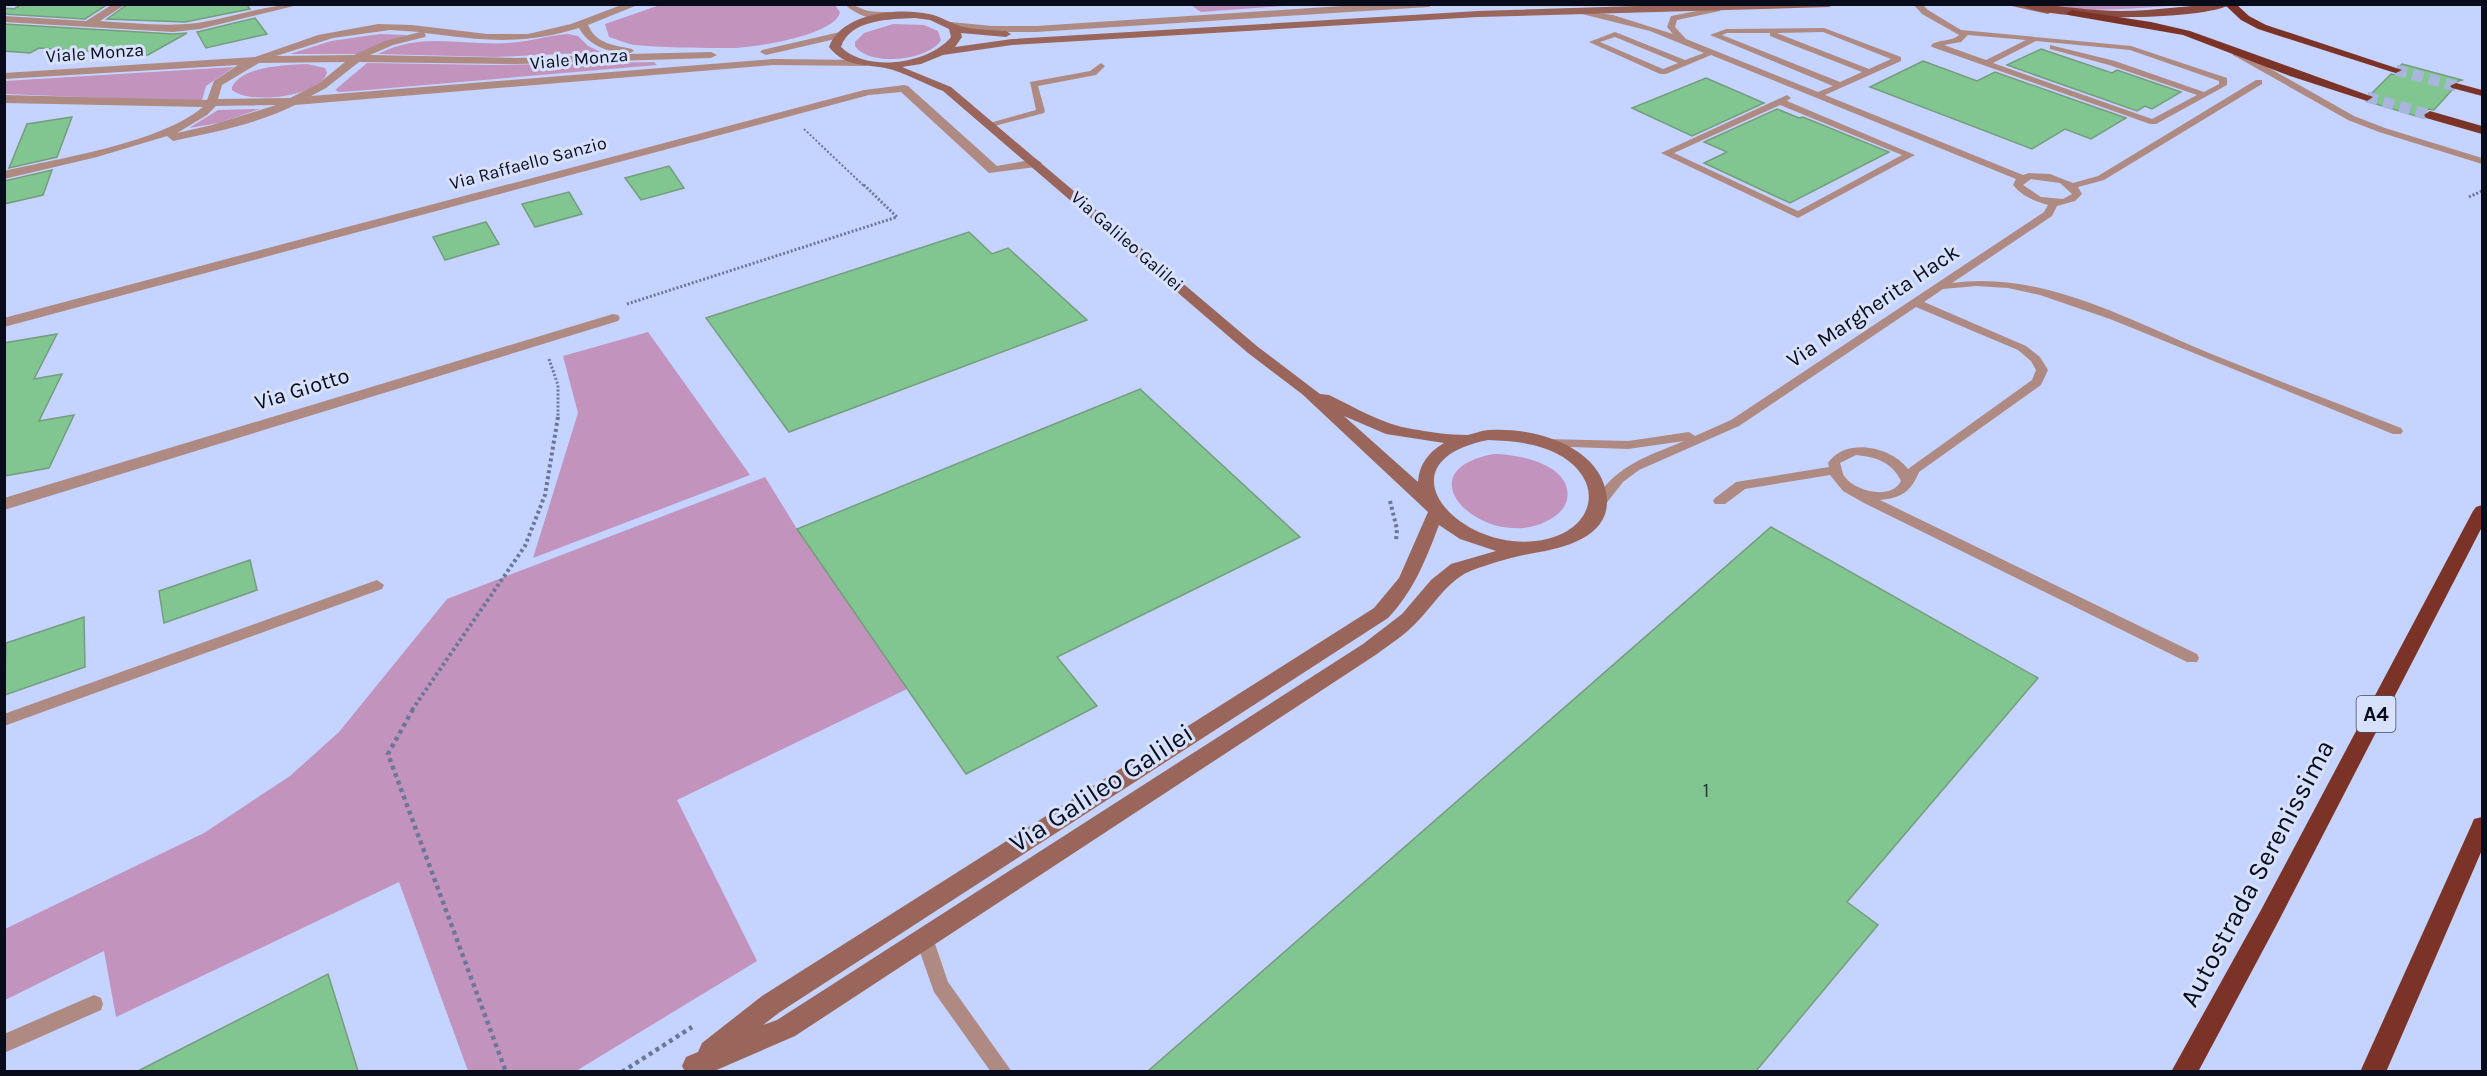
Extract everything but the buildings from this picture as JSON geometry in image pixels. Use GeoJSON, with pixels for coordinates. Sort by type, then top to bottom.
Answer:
{"type":"FeatureCollection","features":[{"type":"Feature","properties":{"kind":"highway"},"geometry":{"type":"LineString","coordinates":[[2227,4],[2245,18],[2262,27],[2396,70]]}},
{"type":"Feature","properties":{"kind":"highway"},"geometry":{"type":"LineString","coordinates":[[2072,13],[2151,25],[2186,33],[2294,74],[2367,98]]}},
{"type":"Feature","properties":{"kind":"highway"},"geometry":{"type":"LineString","coordinates":[[2456,86],[2482,93]]}},
{"type":"Feature","properties":{"kind":"highway"},"geometry":{"type":"LineString","coordinates":[[2430,115],[2482,130]]}},
{"type":"Feature","properties":{"kind":"highway","name":"Autostrada Serenissima"},"geometry":{"type":"LineString","coordinates":[[2184,1071],[2274,907],[2482,511]]}},
{"type":"Feature","properties":{"kind":"highway"},"geometry":{"type":"LineString","coordinates":[[2373,1071],[2482,826]]}},
{"type":"Feature","properties":{"kind":"main road"},"geometry":{"type":"LineString","coordinates":[[2024,4],[2048,11],[2072,13],[2181,10],[2227,4]]}},
{"type":"Feature","properties":{"kind":"street"},"geometry":{"type":"LineString","coordinates":[[88,24],[121,4]]}},
{"type":"Feature","properties":{"kind":"street"},"geometry":{"type":"LineString","coordinates":[[4,19],[183,28],[297,4]]}},
{"type":"Feature","properties":{"kind":"street"},"geometry":{"type":"LineString","coordinates":[[260,60],[307,41],[346,32],[398,27],[514,38],[552,32],[582,22],[608,8],[635,4]]}},
{"type":"Feature","properties":{"kind":"street"},"geometry":{"type":"LineString","coordinates":[[952,26],[1036,29],[1429,4]]}},
{"type":"Feature","properties":{"kind":"street"},"geometry":{"type":"LineString","coordinates":[[1555,4],[1037,34],[1006,34],[952,26],[926,16],[894,16],[852,27],[840,35],[835,44],[838,52],[850,59],[882,65],[940,62],[1012,42],[1478,14],[1581,13],[1829,4]]}},
{"type":"Feature","properties":{"kind":"street"},"geometry":{"type":"LineString","coordinates":[[2008,4],[2048,11]]}},
{"type":"Feature","properties":{"kind":"street"},"geometry":{"type":"LineString","coordinates":[[852,27],[855,19],[852,7],[894,16]]}},
{"type":"Feature","properties":{"kind":"street"},"geometry":{"type":"LineString","coordinates":[[582,22],[590,39],[604,46],[634,51],[699,55]]}},
{"type":"Feature","properties":{"kind":"street"},"geometry":{"type":"LineString","coordinates":[[940,62],[956,40],[957,34],[952,26]]}},
{"type":"Feature","properties":{"kind":"street"},"geometry":{"type":"LineString","coordinates":[[354,58],[396,40],[441,32]]}},
{"type":"Feature","properties":{"kind":"street","name":"Viale Monza"},"geometry":{"type":"LineString","coordinates":[[4,76],[260,60],[354,58],[508,61],[771,52],[840,35]]}},
{"type":"Feature","properties":{"kind":"street","name":"Viale Monza"},"geometry":{"type":"LineString","coordinates":[[296,100],[332,79],[354,58]]}},
{"type":"Feature","properties":{"kind":"street","name":"Viale Monza"},"geometry":{"type":"LineString","coordinates":[[211,104],[214,89],[219,82],[260,60]]}},
{"type":"Feature","properties":{"kind":"street","name":"Viale Monza"},"geometry":{"type":"LineString","coordinates":[[4,99],[211,104],[296,100],[772,62],[865,63]]}},
{"type":"Feature","properties":{"kind":"street"},"geometry":{"type":"LineString","coordinates":[[940,62],[947,89]]}},
{"type":"Feature","properties":{"kind":"street","name":"Via Galileo Galilei"},"geometry":{"type":"LineString","coordinates":[[690,1068],[771,1004],[1381,613],[1406,585],[1434,507],[1308,391],[1253,350],[992,124],[947,89],[916,75],[882,65]]}},
{"type":"Feature","properties":{"kind":"street","name":"Via Raffaello Sanzio"},"geometry":{"type":"LineString","coordinates":[[4,323],[786,112],[868,92],[904,88],[994,170],[1036,163]]}},
{"type":"Feature","properties":{"kind":"street"},"geometry":{"type":"LineString","coordinates":[[81,156],[215,128],[266,113],[296,100]]}},
{"type":"Feature","properties":{"kind":"street"},"geometry":{"type":"LineString","coordinates":[[130,143],[148,134],[160,120],[157,110],[143,104]]}},
{"type":"Feature","properties":{"kind":"street"},"geometry":{"type":"LineString","coordinates":[[4,175],[130,143],[182,125],[211,104]]}},
{"type":"Feature","properties":{"kind":"street","name":"Via Giotto"},"geometry":{"type":"LineString","coordinates":[[4,504],[614,318]]}},
{"type":"Feature","properties":{"kind":"street","name":"Via Galileo Galilei"},"geometry":{"type":"LineString","coordinates":[[1308,391],[1380,426],[1403,433],[1432,438],[1469,439]]}},
{"type":"Feature","properties":{"kind":"street"},"geometry":{"type":"LineString","coordinates":[[1508,435],[1547,443],[1569,454],[1586,468],[1597,485],[1600,502],[1595,516],[1570,539],[1550,546],[1527,548],[1496,545],[1468,536],[1445,521],[1434,507],[1425,487],[1427,471],[1436,458],[1450,446],[1469,439],[1508,435]]}},
{"type":"Feature","properties":{"kind":"street","name":"Via Galileo Galilei"},"geometry":{"type":"LineString","coordinates":[[690,1068],[786,1028],[1370,649],[1409,619],[1438,585],[1458,569],[1527,548]]}},
{"type":"Feature","properties":{"kind":"lane"},"geometry":{"type":"LineString","coordinates":[[1917,4],[1925,12],[1962,32],[2131,48],[2224,80],[2223,85],[2153,122],[1935,45],[1962,38],[1964,35],[1962,32]]}},
{"type":"Feature","properties":{"kind":"lane"},"geometry":{"type":"LineString","coordinates":[[1691,45],[1672,30],[1672,21],[1679,16],[1717,9]]}},
{"type":"Feature","properties":{"kind":"lane"},"geometry":{"type":"LineString","coordinates":[[1581,13],[1634,23],[2022,177],[2046,176],[2072,186],[2101,178],[2259,82]]}},
{"type":"Feature","properties":{"kind":"lane"},"geometry":{"type":"LineString","coordinates":[[1817,96],[1898,59],[1824,30],[1726,31],[1714,35],[1839,85]]}},
{"type":"Feature","properties":{"kind":"lane"},"geometry":{"type":"LineString","coordinates":[[1765,31],[1869,72]]}},
{"type":"Feature","properties":{"kind":"lane"},"geometry":{"type":"LineString","coordinates":[[1685,63],[1615,34],[1593,42],[1663,72],[1710,53]]}},
{"type":"Feature","properties":{"kind":"lane"},"geometry":{"type":"LineString","coordinates":[[1986,63],[2035,39]]}},
{"type":"Feature","properties":{"kind":"lane"},"geometry":{"type":"LineString","coordinates":[[2048,40],[2053,48],[2112,63],[2205,94]]}},
{"type":"Feature","properties":{"kind":"lane"},"geometry":{"type":"LineString","coordinates":[[2227,47],[2351,118],[2482,161]]}},
{"type":"Feature","properties":{"kind":"lane"},"geometry":{"type":"LineString","coordinates":[[992,124],[1041,111],[1033,84],[1093,73],[1101,66]]}},
{"type":"Feature","properties":{"kind":"lane"},"geometry":{"type":"LineString","coordinates":[[1779,101],[1910,155],[1797,214],[1666,153],[1779,101],[1803,90]]}},
{"type":"Feature","properties":{"kind":"lane"},"geometry":{"type":"LineString","coordinates":[[2022,177],[2018,185],[2026,194],[2054,202],[2071,201],[2076,198],[2077,194],[2072,186]]}},
{"type":"Feature","properties":{"kind":"lane","name":"Via Margherita Hack"},"geometry":{"type":"LineString","coordinates":[[1600,502],[1618,479],[1634,467],[1706,433],[1735,423],[2048,214],[2054,202]]}},
{"type":"Feature","properties":{"kind":"lane"},"geometry":{"type":"LineString","coordinates":[[1934,291],[1961,283],[1988,282],[2073,302],[2397,431]]}},
{"type":"Feature","properties":{"kind":"lane"},"geometry":{"type":"LineString","coordinates":[[1910,520],[1900,504],[1914,470],[2037,382],[2042,370],[2036,359],[2022,348],[1917,303]]}},
{"type":"Feature","properties":{"kind":"lane","name":"Via Margherita Hack"},"geometry":{"type":"LineString","coordinates":[[1547,443],[1628,445],[1706,433]]}},
{"type":"Feature","properties":{"kind":"lane"},"geometry":{"type":"LineString","coordinates":[[1926,461],[1902,460],[1866,452],[1845,453],[1834,463],[1834,470],[1849,488],[2192,658]]}},
{"type":"Feature","properties":{"kind":"lane"},"geometry":{"type":"LineString","coordinates":[[1849,488],[1870,496],[1881,497],[1899,493],[1906,486],[1907,477],[1897,464],[1879,455]]}},
{"type":"Feature","properties":{"kind":"lane"},"geometry":{"type":"LineString","coordinates":[[1720,501],[1741,485],[1834,470]]}},
{"type":"Feature","properties":{"kind":"lane"},"geometry":{"type":"LineString","coordinates":[[4,720],[377,585]]}},
{"type":"Feature","properties":{"kind":"lane"},"geometry":{"type":"LineString","coordinates":[[924,938],[940,986],[1003,1071]]}},
{"type":"Feature","properties":{"kind":"lane"},"geometry":{"type":"LineString","coordinates":[[4,1044],[94,1004]]}},
{"type":"Feature","properties":{"kind":"path"},"geometry":{"type":"LineString","coordinates":[[614,318],[610,310],[897,217],[786,112]]}},
{"type":"Feature","properties":{"kind":"path"},"geometry":{"type":"LineString","coordinates":[[2469,197],[2482,191]]}},
{"type":"Feature","properties":{"kind":"path"},"geometry":{"type":"LineString","coordinates":[[506,1071],[388,754],[405,721],[525,546],[545,495],[559,414],[558,385],[548,353],[540,339]]}},
{"type":"Feature","properties":{"kind":"path"},"geometry":{"type":"LineString","coordinates":[[1386,493],[1397,529],[1395,552]]}},
{"type":"Feature","properties":{"kind":"path"},"geometry":{"type":"LineString","coordinates":[[622,1071],[702,1022]]}},
{"type":"Feature","properties":{"kind":"shaded area"},"geometry":{"type":"Polygon","coordinates":[[[834,4],[840,12],[835,20],[811,33],[746,47],[647,46],[609,37],[605,24],[660,5],[834,4]]]}},
{"type":"Feature","properties":{"kind":"shaded area"},"geometry":{"type":"Polygon","coordinates":[[[1191,5],[1297,5],[1201,12],[1191,5]]]}},
{"type":"Feature","properties":{"kind":"shaded area"},"geometry":{"type":"Polygon","coordinates":[[[2040,5],[2180,5],[2091,10],[2040,5]]]}},
{"type":"Feature","properties":{"kind":"shaded area"},"geometry":{"type":"Polygon","coordinates":[[[893,24],[924,25],[938,31],[941,40],[924,53],[898,59],[873,57],[862,53],[855,46],[855,42],[864,33],[893,24]]]}},
{"type":"Feature","properties":{"kind":"shaded area"},"geometry":{"type":"Polygon","coordinates":[[[380,34],[407,35],[359,54],[290,54],[331,41],[380,34]]]}},
{"type":"Feature","properties":{"kind":"shaded area"},"geometry":{"type":"Polygon","coordinates":[[[568,34],[578,36],[588,46],[601,52],[496,57],[378,54],[395,47],[427,41],[509,43],[568,34]]]}},
{"type":"Feature","properties":{"kind":"shaded area"},"geometry":{"type":"Polygon","coordinates":[[[654,62],[657,65],[355,91],[335,90],[367,63],[492,65],[654,62]]]}},
{"type":"Feature","properties":{"kind":"shaded area"},"geometry":{"type":"Polygon","coordinates":[[[307,64],[325,68],[327,73],[311,88],[298,93],[268,98],[241,95],[232,90],[237,80],[255,71],[277,66],[307,64]]]}},
{"type":"Feature","properties":{"kind":"shaded area"},"geometry":{"type":"Polygon","coordinates":[[[234,67],[206,86],[202,100],[5,94],[5,81],[234,67]]]}},
{"type":"Feature","properties":{"kind":"shaded area"},"geometry":{"type":"Polygon","coordinates":[[[260,109],[219,123],[189,128],[218,110],[260,109]]]}},
{"type":"Feature","properties":{"kind":"shaded area"},"geometry":{"type":"Polygon","coordinates":[[[648,332],[750,475],[533,558],[578,413],[563,356],[648,332]]]}},
{"type":"Feature","properties":{"kind":"shaded area"},"geometry":{"type":"Polygon","coordinates":[[[1494,454],[1529,459],[1553,470],[1562,478],[1567,488],[1566,504],[1561,511],[1545,522],[1521,528],[1498,526],[1477,518],[1461,505],[1453,491],[1454,476],[1467,463],[1494,454]]]}},
{"type":"Feature","properties":{"kind":"shaded area"},"geometry":{"type":"Polygon","coordinates":[[[765,477],[797,529],[907,689],[677,800],[757,961],[576,1071],[468,1071],[399,882],[116,1017],[104,951],[5,1000],[5,929],[204,833],[290,776],[339,732],[447,599],[765,477]]]}},
{"type":"Feature","properties":{"kind":"tunnel"},"geometry":{"type":"LineString","coordinates":[[2396,70],[2456,86]]}},
{"type":"Feature","properties":{"kind":"tunnel"},"geometry":{"type":"LineString","coordinates":[[2367,97],[2430,115]]}}]}
